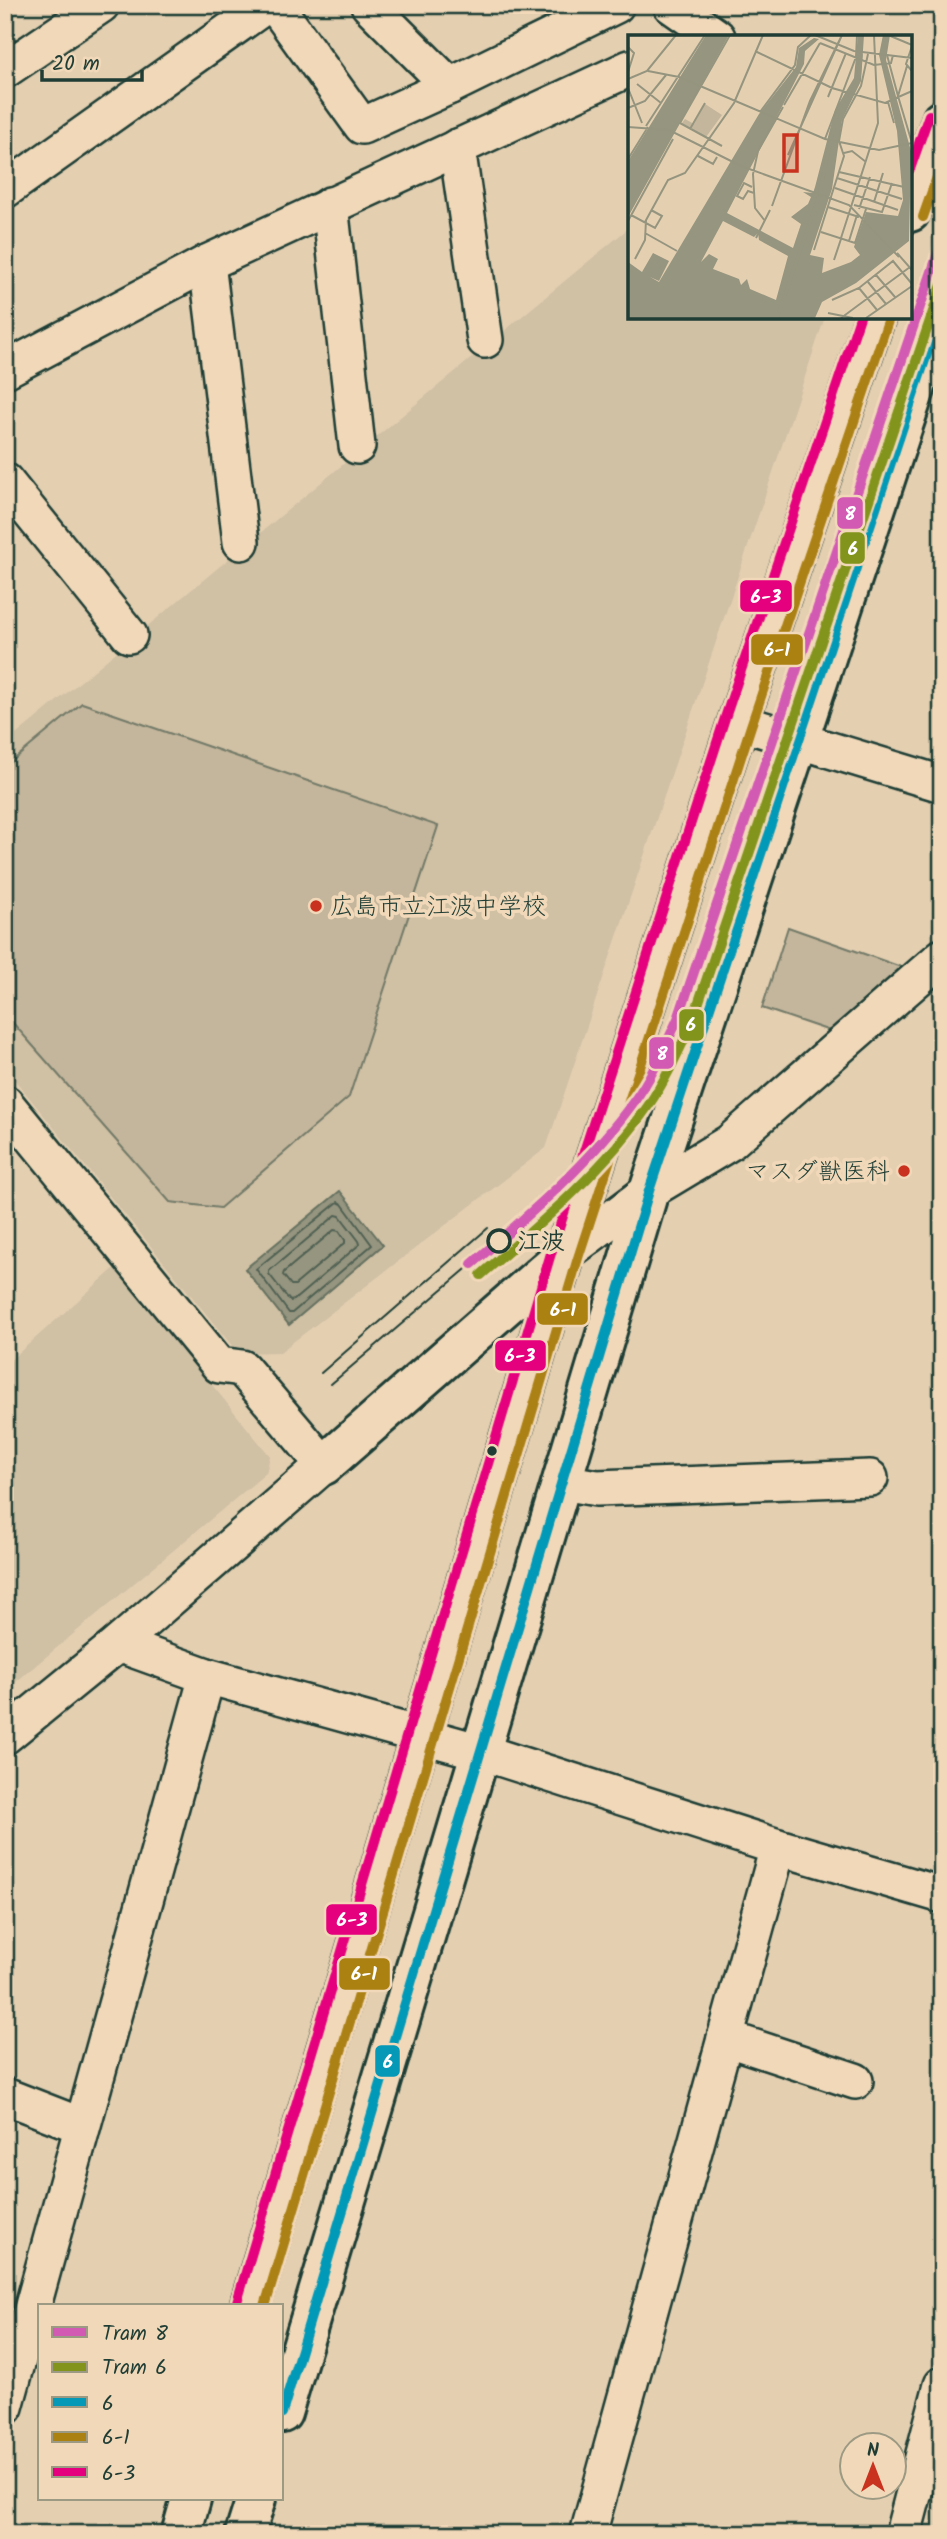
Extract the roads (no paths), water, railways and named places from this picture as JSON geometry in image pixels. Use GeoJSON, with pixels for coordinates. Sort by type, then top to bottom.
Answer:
{"type":"FeatureCollection","features":[{"type":"Feature","properties":{"kind":"street"},"geometry":{"type":"LineString","coordinates":[[39,48],[55,5]]}},
{"type":"Feature","properties":{"kind":"street"},"geometry":{"type":"LineString","coordinates":[[5,70],[101,5]]}},
{"type":"Feature","properties":{"kind":"street"},"geometry":{"type":"LineString","coordinates":[[5,190],[266,5]]}},
{"type":"Feature","properties":{"kind":"street"},"geometry":{"type":"LineString","coordinates":[[275,5],[362,126],[616,5]]}},
{"type":"Feature","properties":{"kind":"street"},"geometry":{"type":"LineString","coordinates":[[369,5],[450,86]]}},
{"type":"Feature","properties":{"kind":"street"},"geometry":{"type":"LineString","coordinates":[[5,370],[206,263],[628,69]]}},
{"type":"Feature","properties":{"kind":"street"},"geometry":{"type":"LineString","coordinates":[[912,206],[942,120]]}},
{"type":"Feature","properties":{"kind":"street"},"geometry":{"type":"LineString","coordinates":[[457,147],[485,340]]}},
{"type":"Feature","properties":{"kind":"street"},"geometry":{"type":"LineString","coordinates":[[330,205],[356,446]]}},
{"type":"Feature","properties":{"kind":"street"},"geometry":{"type":"LineString","coordinates":[[206,263],[241,542]]}},
{"type":"Feature","properties":{"kind":"street"},"geometry":{"type":"LineString","coordinates":[[284,2406],[649,1191],[942,308]]}},
{"type":"Feature","properties":{"kind":"street"},"geometry":{"type":"LineString","coordinates":[[251,2304],[565,1254],[738,722],[875,318]]}},
{"type":"Feature","properties":{"kind":"street"},"geometry":{"type":"LineString","coordinates":[[5,481],[129,635]]}},
{"type":"Feature","properties":{"kind":"street"},"geometry":{"type":"LineString","coordinates":[[738,722],[942,785]]}},
{"type":"Feature","properties":{"kind":"street"},"geometry":{"type":"LineString","coordinates":[[5,1736],[118,1644],[565,1254],[649,1191],[729,1143],[942,957]]}},
{"type":"Feature","properties":{"kind":"street"},"geometry":{"type":"LineString","coordinates":[[5,1103],[219,1365],[242,1368],[324,1465]]}},
{"type":"Feature","properties":{"kind":"street"},"geometry":{"type":"LineString","coordinates":[[562,1482],[597,1488],[870,1478]]}},
{"type":"Feature","properties":{"kind":"street"},"geometry":{"type":"LineString","coordinates":[[118,1644],[206,1676],[422,1734],[778,1847],[942,1895]]}},
{"type":"Feature","properties":{"kind":"street"},"geometry":{"type":"LineString","coordinates":[[5,2407],[206,1676]]}},
{"type":"Feature","properties":{"kind":"street"},"geometry":{"type":"LineString","coordinates":[[588,2534],[778,1847]]}},
{"type":"Feature","properties":{"kind":"street"},"geometry":{"type":"LineString","coordinates":[[725,2038],[855,2081]]}},
{"type":"Feature","properties":{"kind":"street"},"geometry":{"type":"LineString","coordinates":[[5,2096],[82,2126]]}},
{"type":"Feature","properties":{"kind":"street"},"geometry":{"type":"LineString","coordinates":[[903,2534],[942,2385]]}},
{"type":"Feature","properties":{"kind":"street"},"geometry":{"type":"LineString","coordinates":[[181,2534],[191,2500]]}},
{"type":"Feature","properties":{"kind":"street"},"geometry":{"type":"LineString","coordinates":[[245,2534],[256,2500]]}},
{"type":"Feature","properties":{"kind":"water"},"geometry":{"type":"Polygon","coordinates":[[[340,1191],[383,1245],[289,1325],[245,1269],[340,1191]]]}},
{"type":"Feature","properties":{"kind":"tram line","name":"8"},"geometry":{"type":"LineString","coordinates":[[472,1264],[558,1187],[599,1145],[647,1081],[678,1019],[942,242]]}},
{"type":"Feature","properties":{"kind":"tram line","name":"6"},"geometry":{"type":"LineString","coordinates":[[481,1275],[570,1195],[611,1153],[654,1096],[691,1025],[942,285]]}},
{"type":"Feature","properties":{"kind":"tram line"},"geometry":{"type":"LineString","coordinates":[[321,1373],[488,1228]]}},
{"type":"Feature","properties":{"kind":"tram line"},"geometry":{"type":"LineString","coordinates":[[331,1384],[472,1264]]}},
{"type":"Feature","properties":{"kind":"place","name":"広島市立江波中学校"},"geometry":{"type":"Point","coordinates":[316,906]}},
{"type":"Feature","properties":{"kind":"place","name":"マスダ獣医科"},"geometry":{"type":"Point","coordinates":[904,1171]}},
{"type":"Feature","properties":{"kind":"place","name":"江波"},"geometry":{"type":"Point","coordinates":[499,1241]}}]}
